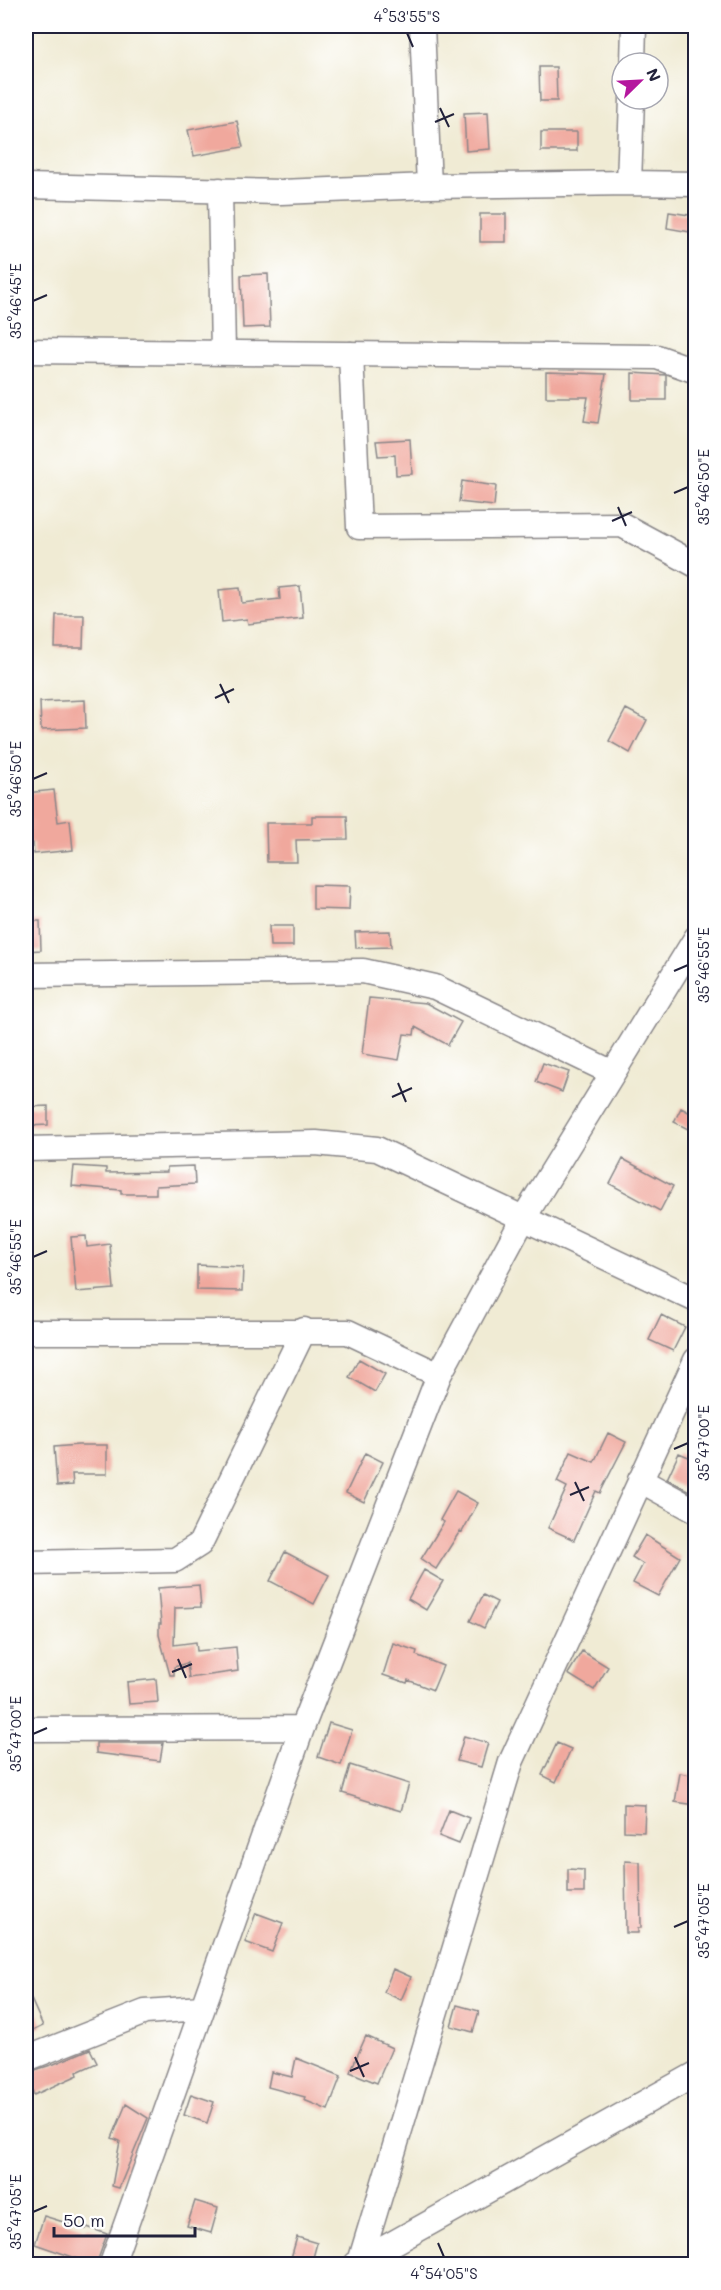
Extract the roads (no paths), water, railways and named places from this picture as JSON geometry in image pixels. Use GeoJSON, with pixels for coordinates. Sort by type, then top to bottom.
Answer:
{"type":"FeatureCollection","features":[{"type":"Feature","properties":{"kind":"street"},"geometry":{"type":"LineString","coordinates":[[422,26],[429,186]]}},
{"type":"Feature","properties":{"kind":"street"},"geometry":{"type":"LineString","coordinates":[[633,51],[634,26]]}},
{"type":"Feature","properties":{"kind":"street"},"geometry":{"type":"LineString","coordinates":[[629,183],[632,111]]}},
{"type":"Feature","properties":{"kind":"street"},"geometry":{"type":"LineString","coordinates":[[26,186],[281,192],[429,186],[696,184]]}},
{"type":"Feature","properties":{"kind":"street"},"geometry":{"type":"LineString","coordinates":[[220,190],[223,353]]}},
{"type":"Feature","properties":{"kind":"street"},"geometry":{"type":"LineString","coordinates":[[26,351],[657,357],[696,371]]}},
{"type":"Feature","properties":{"kind":"street"},"geometry":{"type":"LineString","coordinates":[[351,354],[358,527],[622,525],[696,565]]}},
{"type":"Feature","properties":{"kind":"street"},"geometry":{"type":"LineString","coordinates":[[112,2265],[201,2008],[302,1728],[439,1375],[523,1219],[696,938]]}},
{"type":"Feature","properties":{"kind":"street"},"geometry":{"type":"LineString","coordinates":[[26,975],[363,972],[435,987],[612,1073]]}},
{"type":"Feature","properties":{"kind":"street"},"geometry":{"type":"LineString","coordinates":[[26,1149],[316,1143],[377,1149],[696,1300]]}},
{"type":"Feature","properties":{"kind":"street"},"geometry":{"type":"LineString","coordinates":[[26,1332],[304,1330],[348,1332],[439,1375]]}},
{"type":"Feature","properties":{"kind":"street"},"geometry":{"type":"LineString","coordinates":[[26,1563],[175,1560],[200,1544],[304,1330]]}},
{"type":"Feature","properties":{"kind":"street"},"geometry":{"type":"LineString","coordinates":[[358,2263],[511,1762],[696,1360]]}},
{"type":"Feature","properties":{"kind":"street"},"geometry":{"type":"LineString","coordinates":[[640,1480],[696,1512]]}},
{"type":"Feature","properties":{"kind":"street"},"geometry":{"type":"LineString","coordinates":[[26,1729],[302,1728]]}},
{"type":"Feature","properties":{"kind":"street"},"geometry":{"type":"LineString","coordinates":[[26,2059],[145,2012],[201,2008]]}},
{"type":"Feature","properties":{"kind":"street"},"geometry":{"type":"LineString","coordinates":[[358,2263],[696,2074]]}}]}
